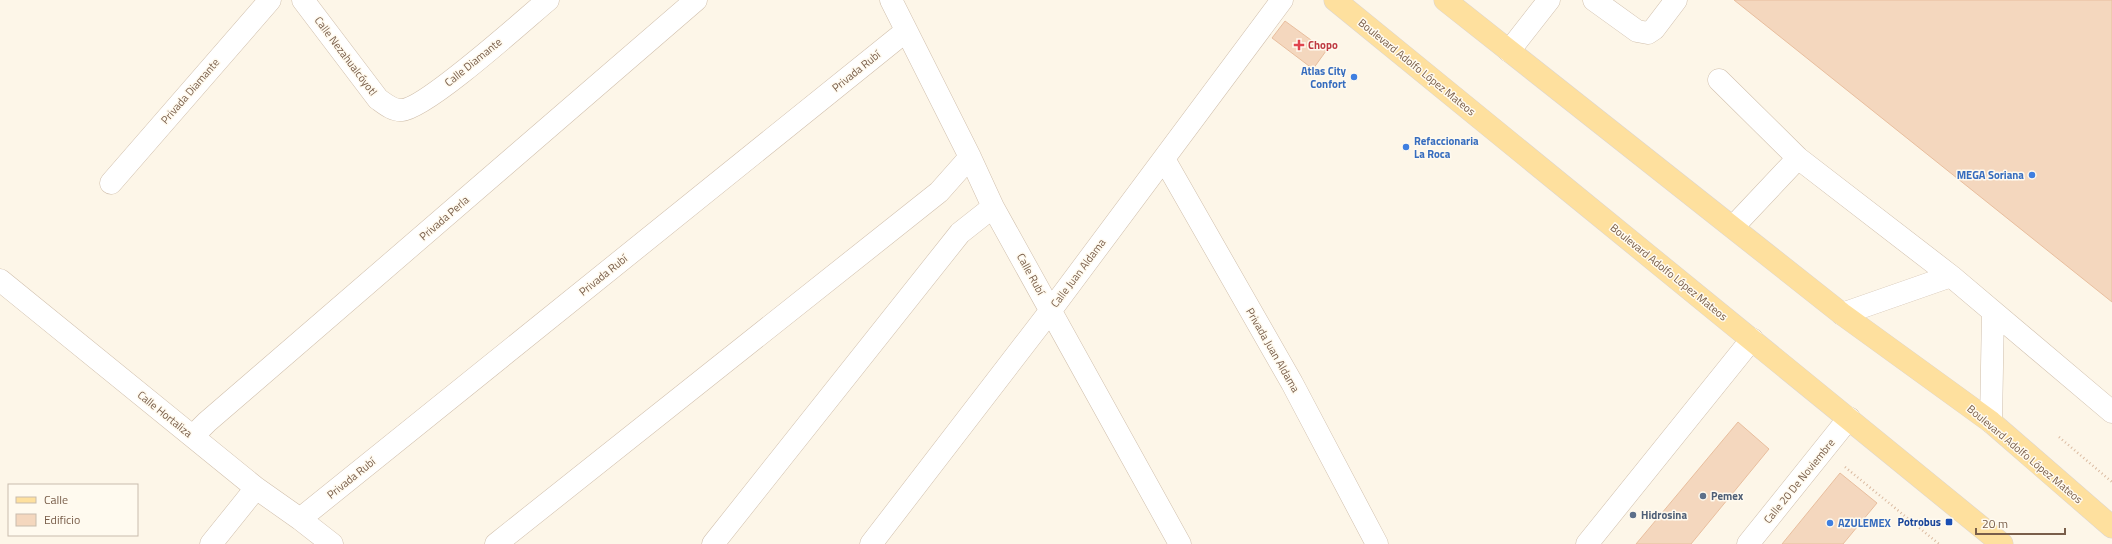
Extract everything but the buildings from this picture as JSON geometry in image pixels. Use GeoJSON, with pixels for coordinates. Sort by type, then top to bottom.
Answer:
{"type":"FeatureCollection","features":[{"type":"Feature","properties":{"kind":"main road","name":"Boulevard Adolfo López Mateos"},"geometry":{"type":"LineString","coordinates":[[1335,0],[2002,544]]}},
{"type":"Feature","properties":{"kind":"main road","name":"Boulevard Adolfo López Mateos"},"geometry":{"type":"LineString","coordinates":[[1445,0],[1842,314],[1991,422],[2112,527]]}},
{"type":"Feature","properties":{"kind":"street","name":"Privada Diamante"},"geometry":{"type":"LineString","coordinates":[[111,183],[270,0]]}},
{"type":"Feature","properties":{"kind":"street","name":"Calle Nezahualcóyotl"},"geometry":{"type":"LineString","coordinates":[[303,0],[378,99],[392,109]]}},
{"type":"Feature","properties":{"kind":"street","name":"Calle Diamante"},"geometry":{"type":"LineString","coordinates":[[392,109],[402,110],[428,99],[548,0]]}},
{"type":"Feature","properties":{"kind":"street","name":"Privada Perla"},"geometry":{"type":"LineString","coordinates":[[193,436],[219,411],[696,0]]}},
{"type":"Feature","properties":{"kind":"street","name":"Calle Rubí"},"geometry":{"type":"LineString","coordinates":[[891,0],[970,157],[993,207],[1180,544]]}},
{"type":"Feature","properties":{"kind":"street","name":"Calle Juan Aldama"},"geometry":{"type":"LineString","coordinates":[[871,544],[1051,310],[1282,0]]}},
{"type":"Feature","properties":{"kind":"street"},"geometry":{"type":"LineString","coordinates":[[1509,51],[1549,0]]}},
{"type":"Feature","properties":{"kind":"street"},"geometry":{"type":"LineString","coordinates":[[1594,0],[1637,31],[1648,33],[1654,29],[1676,0]]}},
{"type":"Feature","properties":{"kind":"street","name":"Privada Rubí"},"geometry":{"type":"LineString","coordinates":[[300,519],[906,31]]}},
{"type":"Feature","properties":{"kind":"street"},"geometry":{"type":"LineString","coordinates":[[1719,80],[1798,158],[1951,276],[2112,412]]}},
{"type":"Feature","properties":{"kind":"street"},"geometry":{"type":"LineString","coordinates":[[496,544],[939,192],[970,157]]}},
{"type":"Feature","properties":{"kind":"street"},"geometry":{"type":"LineString","coordinates":[[1733,227],[1798,158]]}},
{"type":"Feature","properties":{"kind":"street","name":"Privada Juan Aldama"},"geometry":{"type":"LineString","coordinates":[[1164,159],[1292,383],[1376,544]]}},
{"type":"Feature","properties":{"kind":"street"},"geometry":{"type":"LineString","coordinates":[[713,544],[960,233],[993,207]]}},
{"type":"Feature","properties":{"kind":"street"},"geometry":{"type":"LineString","coordinates":[[1842,314],[1951,276]]}},
{"type":"Feature","properties":{"kind":"street","name":"Calle Hortaliza"},"geometry":{"type":"LineString","coordinates":[[0,280],[256,488],[332,544]]}},
{"type":"Feature","properties":{"kind":"street"},"geometry":{"type":"LineString","coordinates":[[1991,422],[1993,312]]}},
{"type":"Feature","properties":{"kind":"street"},"geometry":{"type":"LineString","coordinates":[[1587,544],[1752,339]]}},
{"type":"Feature","properties":{"kind":"street","name":"Calle 20 De Noviembre"},"geometry":{"type":"LineString","coordinates":[[1748,544],[1849,418]]}},
{"type":"Feature","properties":{"kind":"street"},"geometry":{"type":"LineString","coordinates":[[211,544],[256,488]]}},
{"type":"Feature","properties":{"kind":"path"},"geometry":{"type":"LineString","coordinates":[[2059,437],[2112,482]]}},
{"type":"Feature","properties":{"kind":"path"},"geometry":{"type":"LineString","coordinates":[[1824,449],[1939,544]]}},
{"type":"Feature","properties":{"kind":"place","name":"Chopo"},"geometry":{"type":"Point","coordinates":[1299,45]}},
{"type":"Feature","properties":{"kind":"place","name":"Atlas City Confort"},"geometry":{"type":"Point","coordinates":[1354,77]}},
{"type":"Feature","properties":{"kind":"place","name":"Refaccionaria La Roca"},"geometry":{"type":"Point","coordinates":[1406,147]}},
{"type":"Feature","properties":{"kind":"place","name":"MEGA Soriana"},"geometry":{"type":"Point","coordinates":[2032,175]}},
{"type":"Feature","properties":{"kind":"place","name":"Pemex"},"geometry":{"type":"Point","coordinates":[1703,496]}},
{"type":"Feature","properties":{"kind":"place","name":"Hidrosina"},"geometry":{"type":"Point","coordinates":[1633,515]}},
{"type":"Feature","properties":{"kind":"place","name":"Potrobus"},"geometry":{"type":"Point","coordinates":[1949,522]}},
{"type":"Feature","properties":{"kind":"place","name":"AZULEMEX"},"geometry":{"type":"Point","coordinates":[1830,523]}}]}
